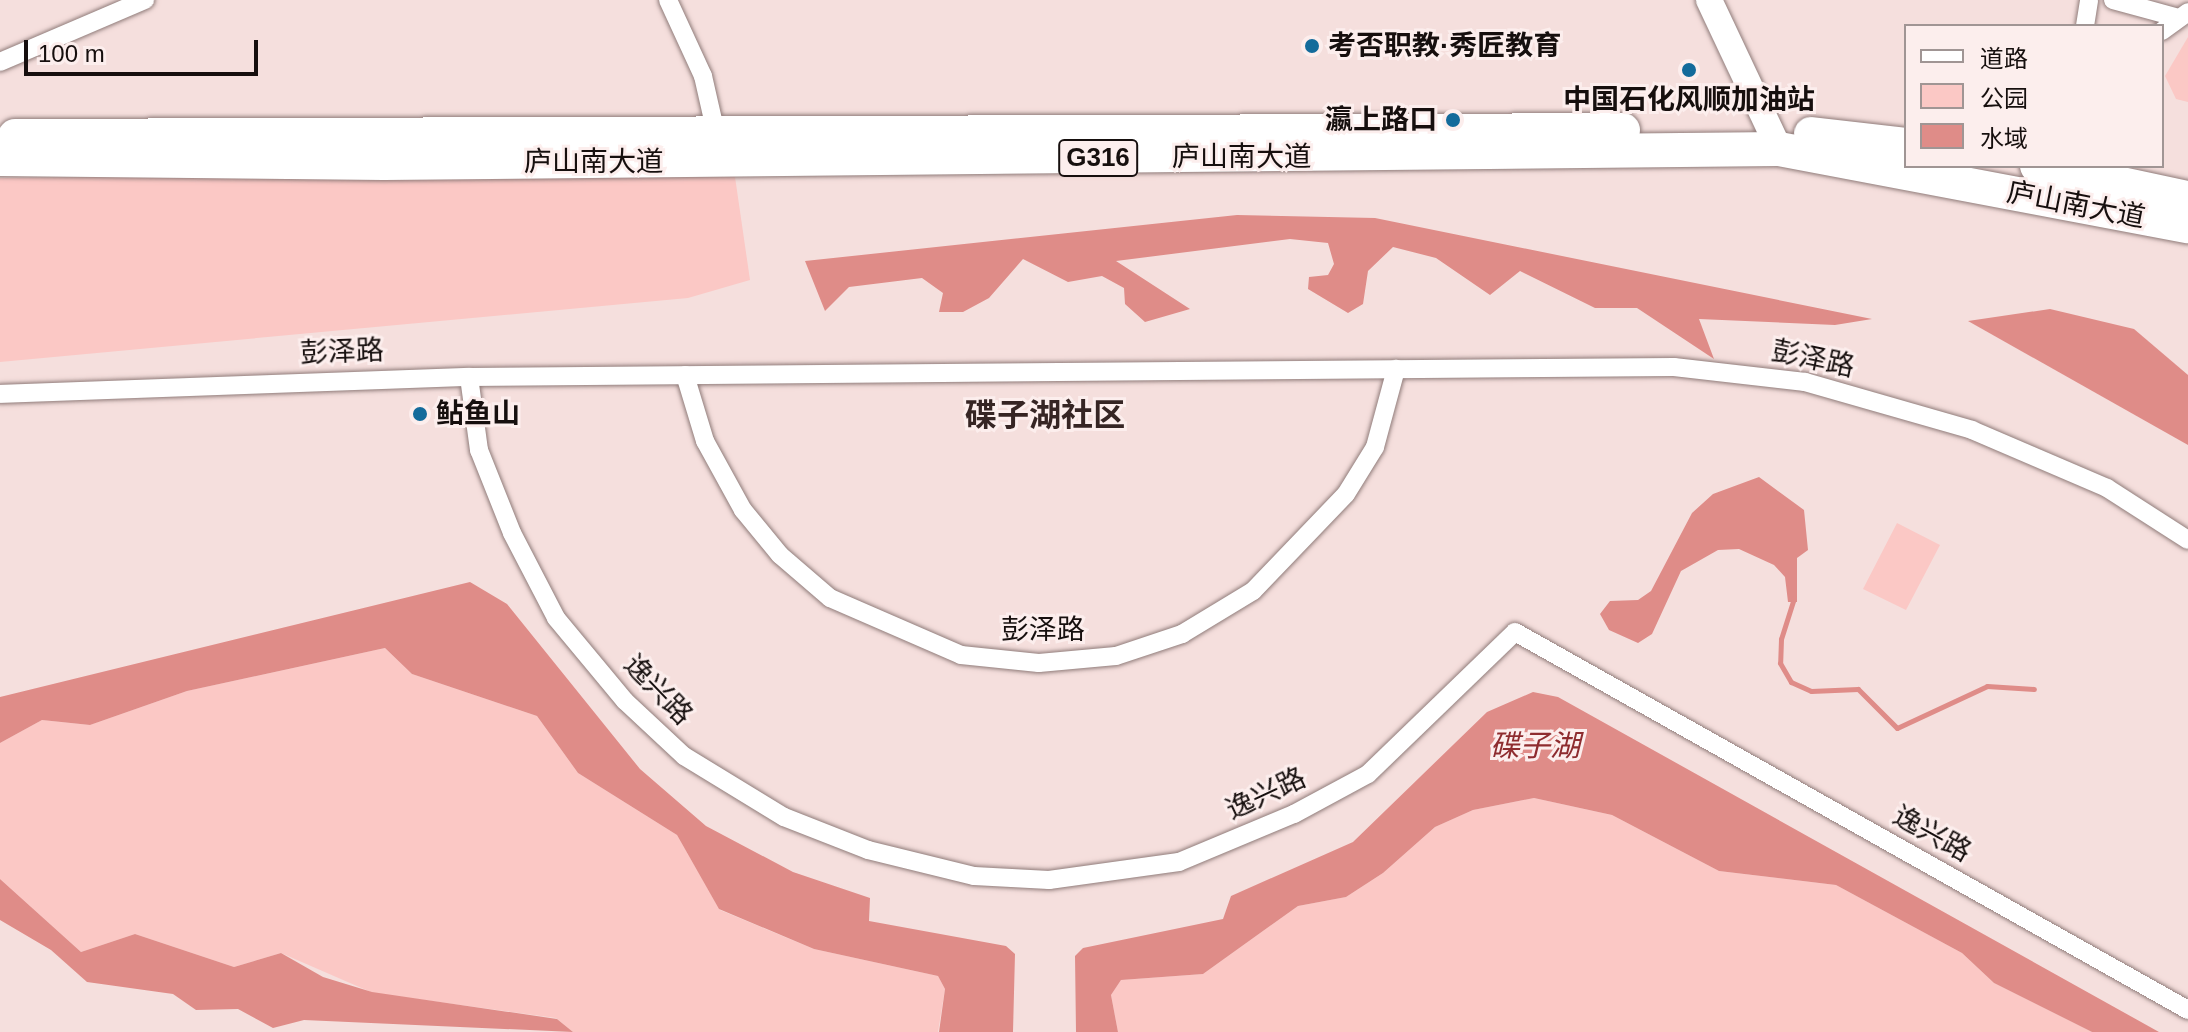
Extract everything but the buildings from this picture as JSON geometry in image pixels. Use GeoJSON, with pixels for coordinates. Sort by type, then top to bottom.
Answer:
{"type":"FeatureCollection","features":[{"type":"Feature","properties":{"kind":"highway","name":"庐山南大道"},"geometry":{"type":"LineString","coordinates":[[0,136],[716,133],[1774,139],[1904,145]]}},
{"type":"Feature","properties":{"kind":"highway","name":"庐山南大道"},"geometry":{"type":"LineString","coordinates":[[0,159],[384,163],[1774,139],[1904,166]]}},
{"type":"Feature","properties":{"kind":"highway","name":"庐山南大道"},"geometry":{"type":"LineString","coordinates":[[1912,168],[2188,226]]}},
{"type":"Feature","properties":{"kind":"highway","name":"庐山南大道"},"geometry":{"type":"LineString","coordinates":[[2057,168],[2096,172],[2188,198]]}},
{"type":"Feature","properties":{"kind":"main road"},"geometry":{"type":"LineString","coordinates":[[1709,0],[1774,139]]}},
{"type":"Feature","properties":{"kind":"street"},"geometry":{"type":"LineString","coordinates":[[0,62],[145,0]]}},
{"type":"Feature","properties":{"kind":"street"},"geometry":{"type":"LineString","coordinates":[[668,0],[703,76],[716,133]]}},
{"type":"Feature","properties":{"kind":"street"},"geometry":{"type":"LineString","coordinates":[[2085,24],[2089,0]]}},
{"type":"Feature","properties":{"kind":"street"},"geometry":{"type":"LineString","coordinates":[[2113,0],[2182,14]]}},
{"type":"Feature","properties":{"kind":"street"},"geometry":{"type":"LineString","coordinates":[[2164,29],[2182,14]]}},
{"type":"Feature","properties":{"kind":"street","name":"彭泽路"},"geometry":{"type":"LineString","coordinates":[[0,394],[469,377],[1674,367],[1805,382],[1972,430],[2107,488],[2188,540]]}},
{"type":"Feature","properties":{"kind":"street","name":"彭泽路"},"geometry":{"type":"LineString","coordinates":[[685,375],[705,441],[743,510],[780,555],[830,598],[961,655],[1039,663],[1116,656],[1182,634],[1253,591],[1346,494],[1375,447],[1396,369]]}},
{"type":"Feature","properties":{"kind":"street","name":"逸兴路"},"geometry":{"type":"LineString","coordinates":[[469,377],[479,450],[512,533],[556,618],[625,701],[684,756],[784,817],[868,850],[974,876],[1049,880],[1179,862],[1294,814],[1368,774],[1515,632],[2188,1010]]}},
{"type":"Feature","properties":{"kind":"green space"},"geometry":{"type":"Polygon","coordinates":[[[2188,37],[2188,102],[2176,99],[2165,76],[2188,37]]]}},
{"type":"Feature","properties":{"kind":"green space"},"geometry":{"type":"Polygon","coordinates":[[[734,170],[750,280],[688,298],[0,362],[0,178],[734,170]]]}},
{"type":"Feature","properties":{"kind":"green space"},"geometry":{"type":"Polygon","coordinates":[[[1897,523],[1940,545],[1906,610],[1863,589],[1897,523]]]}},
{"type":"Feature","properties":{"kind":"green space"},"geometry":{"type":"Polygon","coordinates":[[[385,648],[412,674],[537,716],[578,773],[677,835],[720,910],[814,949],[938,976],[945,989],[938,1032],[573,1032],[556,1018],[373,993],[281,953],[234,967],[135,934],[81,952],[0,879],[0,743],[42,720],[90,725],[187,691],[385,648]]]}},
{"type":"Feature","properties":{"kind":"green space"},"geometry":{"type":"Polygon","coordinates":[[[1534,798],[1612,815],[1719,871],[1836,885],[1962,953],[1994,983],[2092,1032],[1118,1032],[1111,995],[1121,980],[1203,974],[1298,906],[1346,897],[1383,873],[1435,827],[1473,810],[1534,798]]]}},
{"type":"Feature","properties":{"kind":"water"},"geometry":{"type":"Polygon","coordinates":[[[1237,215],[1375,218],[1872,319],[1835,325],[1699,319],[1714,359],[1637,308],[1595,308],[1520,271],[1490,295],[1436,258],[1393,247],[1368,271],[1363,304],[1348,313],[1308,289],[1309,277],[1328,275],[1334,264],[1328,243],[1290,239],[1116,261],[1190,309],[1145,322],[1125,304],[1124,288],[1102,276],[1068,282],[1023,259],[989,298],[963,312],[939,312],[943,293],[922,278],[849,287],[825,311],[805,261],[1237,215]]]}},
{"type":"Feature","properties":{"kind":"water"},"geometry":{"type":"Polygon","coordinates":[[[2050,309],[2134,329],[2188,375],[2188,445],[1968,321],[2050,309]]]}},
{"type":"Feature","properties":{"kind":"water"},"geometry":{"type":"Polygon","coordinates":[[[1759,477],[1804,510],[1808,550],[1797,558],[1797,602],[1788,602],[1785,577],[1774,565],[1739,549],[1718,550],[1681,571],[1652,634],[1638,643],[1609,630],[1600,614],[1610,601],[1638,600],[1651,591],[1692,513],[1713,494],[1759,477]]]}},
{"type":"Feature","properties":{"kind":"water"},"geometry":{"type":"Polygon","coordinates":[[[470,582],[507,604],[640,769],[706,826],[793,872],[870,898],[869,921],[1006,946],[1015,954],[1013,1032],[939,1032],[945,989],[938,976],[814,949],[719,909],[677,835],[578,773],[537,716],[412,674],[385,648],[187,691],[90,725],[42,720],[0,743],[0,697],[470,582]]]}},
{"type":"Feature","properties":{"kind":"water","name":"碟子湖"},"geometry":{"type":"Polygon","coordinates":[[[1533,692],[1558,697],[2159,1032],[2092,1032],[1994,983],[1962,953],[1836,885],[1719,871],[1612,815],[1534,798],[1473,810],[1435,827],[1383,873],[1346,897],[1298,906],[1203,974],[1121,980],[1111,995],[1118,1032],[1076,1032],[1075,956],[1083,948],[1223,919],[1231,896],[1353,842],[1487,712],[1533,692]]]}},
{"type":"Feature","properties":{"kind":"water"},"geometry":{"type":"Polygon","coordinates":[[[0,879],[81,952],[135,934],[234,967],[281,953],[323,977],[372,992],[557,1019],[573,1032],[304,1020],[273,1028],[238,1009],[196,1010],[173,994],[87,982],[51,950],[0,920],[0,879]]]}},
{"type":"Feature","properties":{"kind":"waterway"},"geometry":{"type":"LineString","coordinates":[[1794,598],[1781,639],[1780,663],[1791,682],[1811,691],[1858,689],[1897,728],[1987,686],[2034,689]]}},
{"type":"Feature","properties":{"kind":"place","name":"考否职教·秀匠教育"},"geometry":{"type":"Point","coordinates":[1312,46]}},
{"type":"Feature","properties":{"kind":"place","name":"中国石化风顺加油站"},"geometry":{"type":"Point","coordinates":[1689,70]}},
{"type":"Feature","properties":{"kind":"place","name":"瀛上路口"},"geometry":{"type":"Point","coordinates":[1453,120]}},
{"type":"Feature","properties":{"kind":"place","name":"鲇鱼山"},"geometry":{"type":"Point","coordinates":[420,414]}},
{"type":"Feature","properties":{"kind":"district","name":"碟子湖社区"},"geometry":{"type":"Point","coordinates":[1045,415]}}]}
